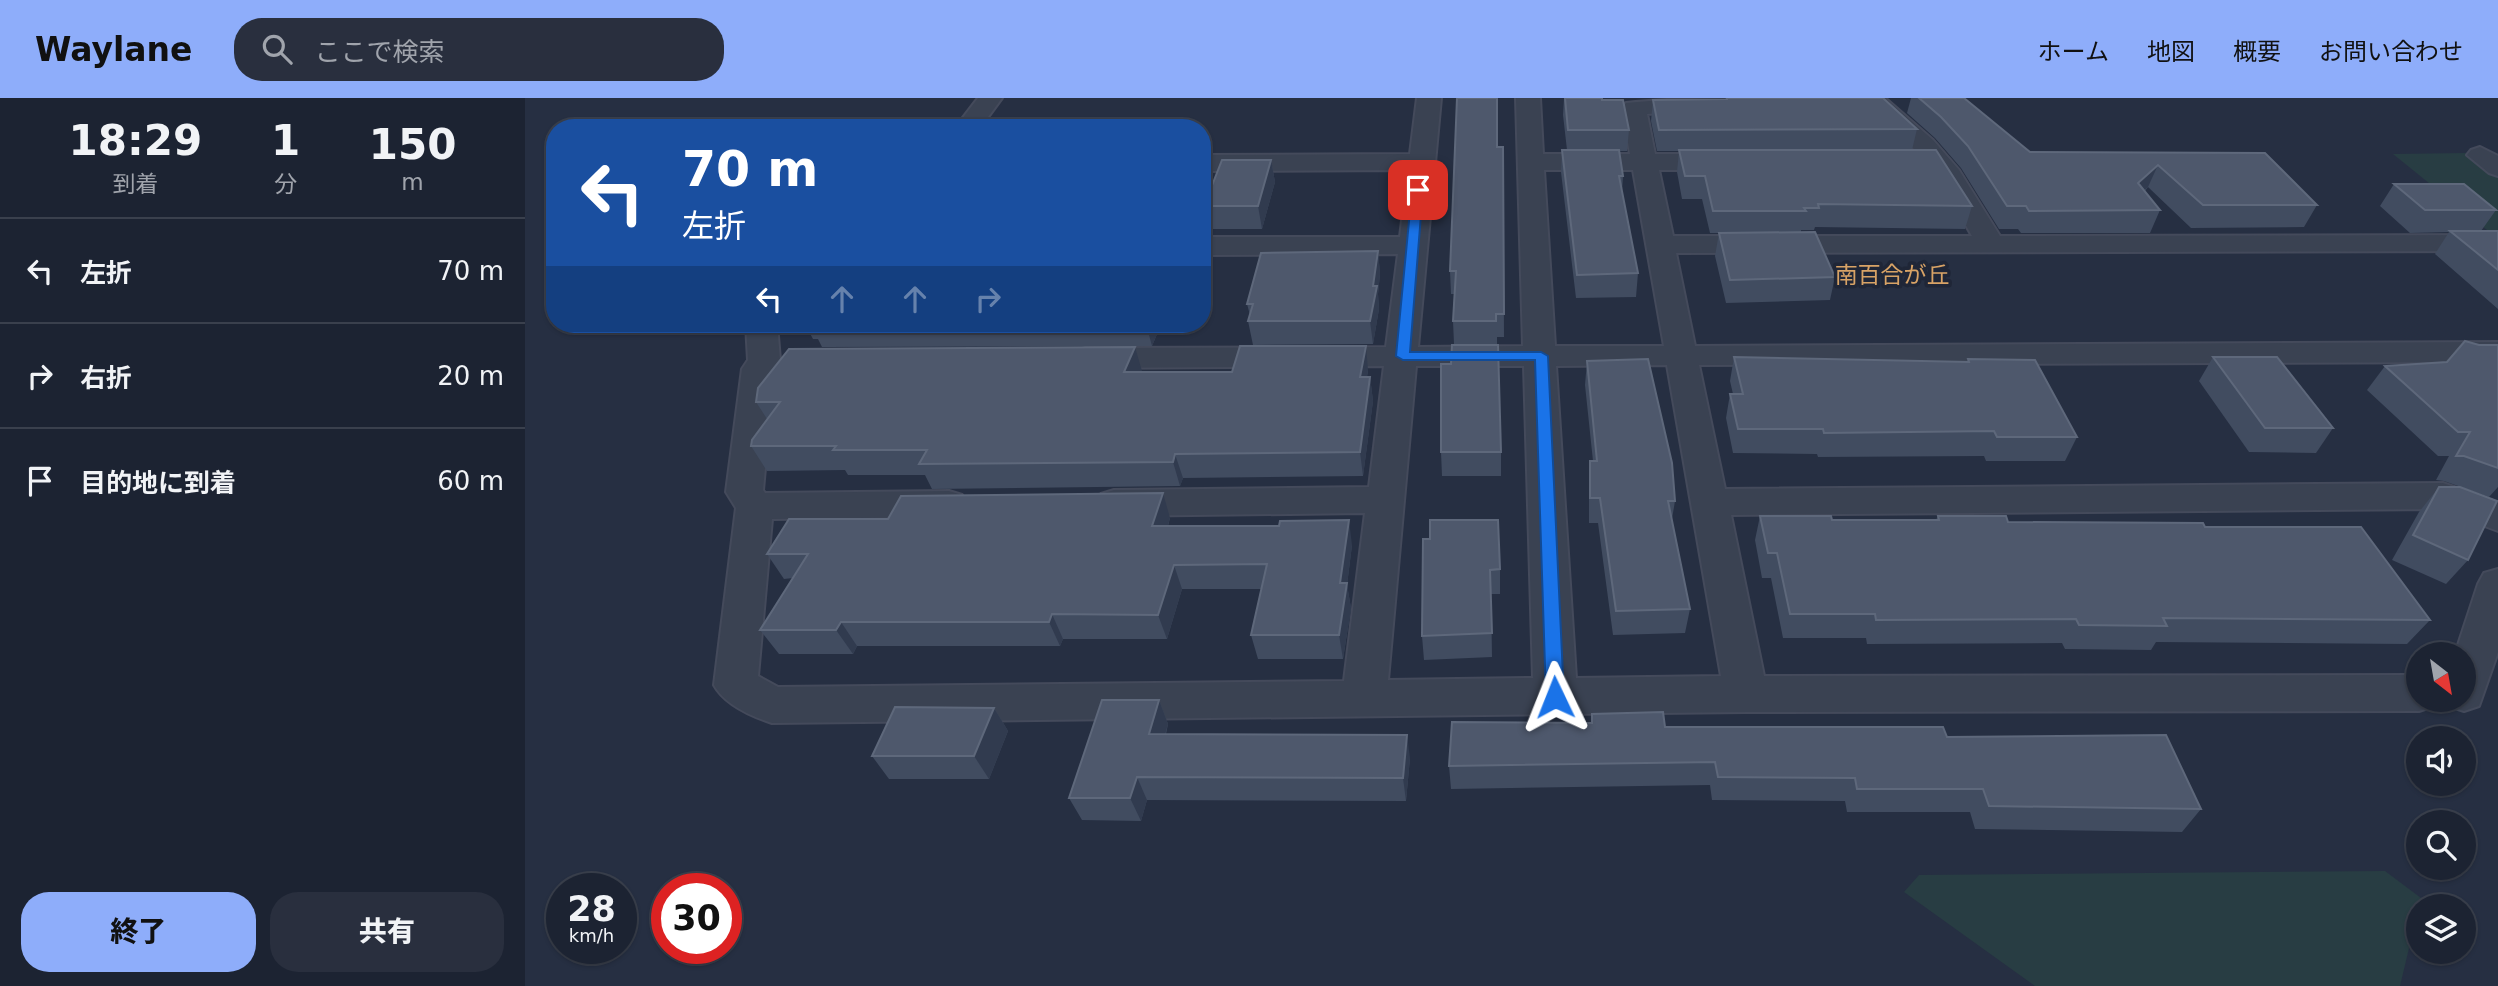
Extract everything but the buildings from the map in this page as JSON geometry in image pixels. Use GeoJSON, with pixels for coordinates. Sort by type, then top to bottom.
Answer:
{"type":"FeatureCollection","features":[{"type":"Feature","properties":{"kind":"street"},"geometry":{"type":"LineString","coordinates":[[974,119],[990,98]]}},
{"type":"Feature","properties":{"kind":"street"},"geometry":{"type":"LineString","coordinates":[[1364,699],[1429,98]]}},
{"type":"Feature","properties":{"kind":"street"},"geometry":{"type":"LineString","coordinates":[[1528,98],[1533,162],[1555,697]]}},
{"type":"Feature","properties":{"kind":"street"},"geometry":{"type":"LineString","coordinates":[[1746,694],[1642,162],[1634,108],[1775,98]]}},
{"type":"Feature","properties":{"kind":"street"},"geometry":{"type":"LineString","coordinates":[[1871,98],[1924,145],[1950,175],[1991,244]]}},
{"type":"Feature","properties":{"kind":"street"},"geometry":{"type":"LineString","coordinates":[[1910,161],[1937,161]]}},
{"type":"Feature","properties":{"kind":"street"},"geometry":{"type":"LineString","coordinates":[[1211,163],[1421,162]]}},
{"type":"Feature","properties":{"kind":"street"},"geometry":{"type":"LineString","coordinates":[[1533,162],[1749,162]]}},
{"type":"Feature","properties":{"kind":"street"},"geometry":{"type":"LineString","coordinates":[[1659,245],[2498,243]]}},
{"type":"Feature","properties":{"kind":"street"},"geometry":{"type":"LineString","coordinates":[[1211,246],[1411,246]]}},
{"type":"Feature","properties":{"kind":"street"},"geometry":{"type":"LineString","coordinates":[[765,333],[777,360],[758,369],[744,492],[755,506],[736,685],[772,705],[1746,694],[2406,693]]}},
{"type":"Feature","properties":{"kind":"street"},"geometry":{"type":"LineString","coordinates":[[1055,358],[2498,352]]}},
{"type":"Feature","properties":{"kind":"street"},"geometry":{"type":"LineString","coordinates":[[1710,502],[2443,496],[2498,518]]}},
{"type":"Feature","properties":{"kind":"street"},"geometry":{"type":"LineString","coordinates":[[1085,503],[1387,500]]}},
{"type":"Feature","properties":{"kind":"street"},"geometry":{"type":"LineString","coordinates":[[755,506],[989,504]]}},
{"type":"Feature","properties":{"kind":"street"},"geometry":{"type":"LineString","coordinates":[[2476,655],[2498,584]]}},
{"type":"Feature","properties":{"kind":"green space"},"geometry":{"type":"Polygon","coordinates":[[[2467,153],[2498,177],[2498,234],[2492,234],[2393,154],[2467,153]]]}},
{"type":"Feature","properties":{"kind":"green space"},"geometry":{"type":"Polygon","coordinates":[[[2385,871],[2416,894],[2406,894],[2406,961],[2400,986],[2035,986],[1904,892],[1919,875],[2385,871]]]}},
{"type":"Feature","properties":{"kind":"district","name":"南百合が丘"},"geometry":{"type":"Point","coordinates":[1892,275]}},
{"type":"Feature","properties":{"kind":"route"},"geometry":{"type":"LineString","coordinates":[[1418,190],[1403,356],[1541,356],[1555,697]]}}]}
